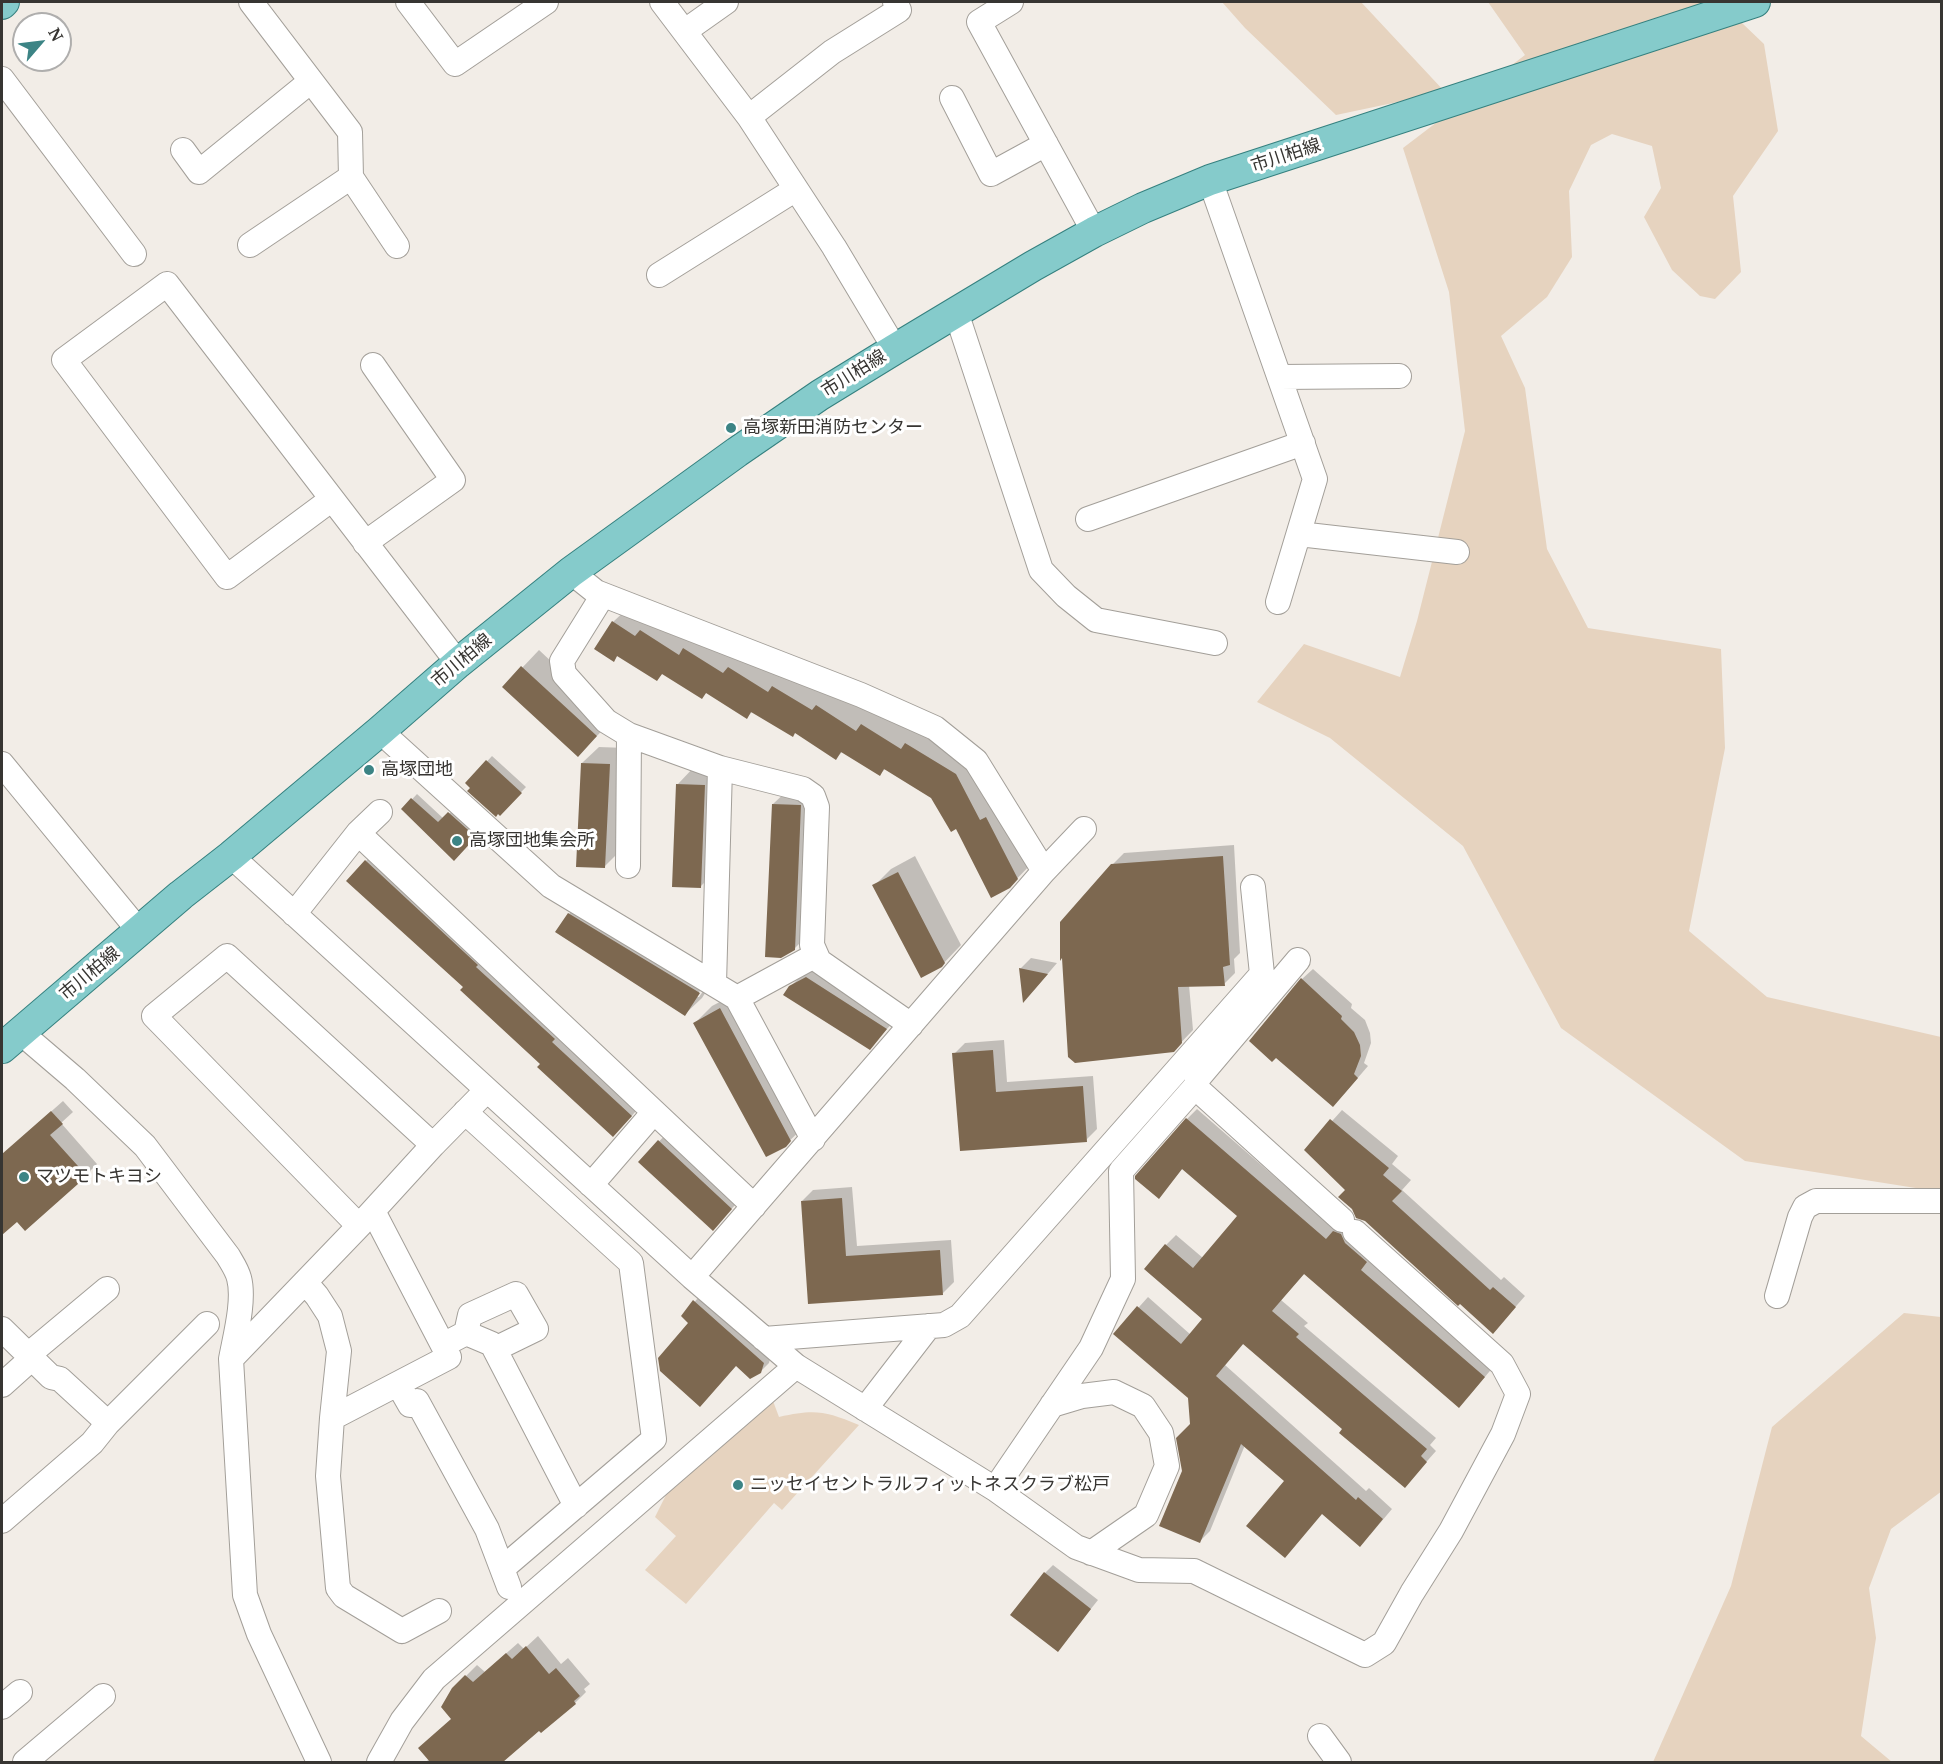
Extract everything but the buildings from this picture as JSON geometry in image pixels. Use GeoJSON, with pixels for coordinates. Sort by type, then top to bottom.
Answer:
{"type":"FeatureCollection","features":[{"type":"Feature","properties":{"kind":"main road","name":"市川柏線"},"geometry":{"type":"LineString","coordinates":[[11,1040],[458,663],[571,572],[820,395],[956,312],[1094,232],[1210,180],[1751,2]]}},
{"type":"Feature","properties":{"kind":"street"},"geometry":{"type":"LineString","coordinates":[[251,2],[350,132],[351,177],[397,246]]}},
{"type":"Feature","properties":{"kind":"street"},"geometry":{"type":"LineString","coordinates":[[408,2],[455,64],[546,2]]}},
{"type":"Feature","properties":{"kind":"street"},"geometry":{"type":"LineString","coordinates":[[662,2],[749,117],[834,247],[895,349]]}},
{"type":"Feature","properties":{"kind":"street"},"geometry":{"type":"LineString","coordinates":[[685,31],[726,2]]}},
{"type":"Feature","properties":{"kind":"street"},"geometry":{"type":"LineString","coordinates":[[749,117],[832,52],[899,9],[895,2]]}},
{"type":"Feature","properties":{"kind":"street"},"geometry":{"type":"LineString","coordinates":[[1011,2],[979,22],[1094,232]]}},
{"type":"Feature","properties":{"kind":"street"},"geometry":{"type":"LineString","coordinates":[[2,79],[134,254]]}},
{"type":"Feature","properties":{"kind":"street"},"geometry":{"type":"LineString","coordinates":[[183,150],[199,172],[311,81]]}},
{"type":"Feature","properties":{"kind":"street"},"geometry":{"type":"LineString","coordinates":[[952,98],[991,174],[1046,144]]}},
{"type":"Feature","properties":{"kind":"street"},"geometry":{"type":"LineString","coordinates":[[250,245],[351,177]]}},
{"type":"Feature","properties":{"kind":"street"},"geometry":{"type":"LineString","coordinates":[[1210,180],[1315,479],[1278,602]]}},
{"type":"Feature","properties":{"kind":"street"},"geometry":{"type":"LineString","coordinates":[[659,275],[796,189]]}},
{"type":"Feature","properties":{"kind":"street"},"geometry":{"type":"LineString","coordinates":[[332,499],[227,577],[64,360],[167,284],[458,663]]}},
{"type":"Feature","properties":{"kind":"street"},"geometry":{"type":"LineString","coordinates":[[956,312],[1041,570],[1066,596],[1096,620],[1215,643]]}},
{"type":"Feature","properties":{"kind":"street"},"geometry":{"type":"LineString","coordinates":[[365,543],[453,480],[373,365]]}},
{"type":"Feature","properties":{"kind":"street"},"geometry":{"type":"LineString","coordinates":[[1280,377],[1399,376]]}},
{"type":"Feature","properties":{"kind":"street"},"geometry":{"type":"LineString","coordinates":[[1088,519],[1303,443]]}},
{"type":"Feature","properties":{"kind":"street"},"geometry":{"type":"LineString","coordinates":[[1299,534],[1457,552]]}},
{"type":"Feature","properties":{"kind":"street"},"geometry":{"type":"LineString","coordinates":[[571,572],[596,592],[861,695],[935,728],[976,761],[1044,871]]}},
{"type":"Feature","properties":{"kind":"street"},"geometry":{"type":"LineString","coordinates":[[603,595],[562,661],[564,674],[606,721],[629,735],[720,768],[803,789],[813,796],[817,807],[812,945],[816,955],[819,961],[911,1025]]}},
{"type":"Feature","properties":{"kind":"street"},"geometry":{"type":"LineString","coordinates":[[380,731],[552,886],[737,998],[813,1139]]}},
{"type":"Feature","properties":{"kind":"street"},"geometry":{"type":"LineString","coordinates":[[628,866],[629,735]]}},
{"type":"Feature","properties":{"kind":"street"},"geometry":{"type":"LineString","coordinates":[[2,764],[140,932]]}},
{"type":"Feature","properties":{"kind":"street"},"geometry":{"type":"LineString","coordinates":[[714,984],[720,768]]}},
{"type":"Feature","properties":{"kind":"street"},"geometry":{"type":"LineString","coordinates":[[294,914],[358,833],[380,812]]}},
{"type":"Feature","properties":{"kind":"street"},"geometry":{"type":"LineString","coordinates":[[692,1277],[1044,871],[1084,829]]}},
{"type":"Feature","properties":{"kind":"street"},"geometry":{"type":"LineString","coordinates":[[358,833],[754,1206]]}},
{"type":"Feature","properties":{"kind":"street"},"geometry":{"type":"LineString","coordinates":[[231,856],[692,1277],[796,1366],[995,1489],[1076,1547],[1139,1570],[1194,1571],[1365,1655],[1384,1643],[1451,1531],[1503,1434],[1518,1394],[1502,1364],[1195,1088]]}},
{"type":"Feature","properties":{"kind":"street"},"geometry":{"type":"LineString","coordinates":[[764,1340],[928,1326],[944,1324],[960,1316],[1262,975],[1253,887]]}},
{"type":"Feature","properties":{"kind":"street"},"geometry":{"type":"LineString","coordinates":[[737,998],[816,955]]}},
{"type":"Feature","properties":{"kind":"street"},"geometry":{"type":"LineString","coordinates":[[332,1418],[449,1357],[366,1219],[154,1017],[227,956],[433,1145]]}},
{"type":"Feature","properties":{"kind":"street"},"geometry":{"type":"LineString","coordinates":[[995,1489],[1091,1348],[1124,1279],[1121,1171],[1195,1088],[1199,1077],[1298,960]]}},
{"type":"Feature","properties":{"kind":"street"},"geometry":{"type":"LineString","coordinates":[[11,1040],[75,1079],[145,1146],[228,1256],[238,1275],[241,1285],[231,1359],[245,1594],[259,1634],[319,1762]]}},
{"type":"Feature","properties":{"kind":"street"},"geometry":{"type":"LineString","coordinates":[[231,1359],[486,1090]]}},
{"type":"Feature","properties":{"kind":"street"},"geometry":{"type":"LineString","coordinates":[[398,1384],[410,1405],[417,1401],[487,1529],[506,1577],[576,1506],[654,1439],[631,1263],[465,1112]]}},
{"type":"Feature","properties":{"kind":"street"},"geometry":{"type":"LineString","coordinates":[[591,1185],[654,1112]]}},
{"type":"Feature","properties":{"kind":"street"},"geometry":{"type":"LineString","coordinates":[[1777,1296],[1805,1207],[1816,1201],[1941,1202]]}},
{"type":"Feature","properties":{"kind":"street"},"geometry":{"type":"LineString","coordinates":[[305,1282],[330,1316],[339,1351],[328,1476],[338,1588],[344,1596],[402,1631],[439,1611]]}},
{"type":"Feature","properties":{"kind":"street"},"geometry":{"type":"LineString","coordinates":[[2,1385],[30,1357],[107,1290]]}},
{"type":"Feature","properties":{"kind":"street"},"geometry":{"type":"LineString","coordinates":[[443,1345],[466,1333],[470,1315],[516,1294],[536,1329],[495,1349]]}},
{"type":"Feature","properties":{"kind":"street"},"geometry":{"type":"LineString","coordinates":[[2,1521],[92,1443],[108,1423],[207,1324]]}},
{"type":"Feature","properties":{"kind":"street"},"geometry":{"type":"LineString","coordinates":[[866,1409],[928,1326]]}},
{"type":"Feature","properties":{"kind":"street"},"geometry":{"type":"LineString","coordinates":[[2,1329],[51,1377],[60,1379],[108,1423]]}},
{"type":"Feature","properties":{"kind":"street"},"geometry":{"type":"LineString","coordinates":[[466,1333],[492,1344],[576,1506]]}},
{"type":"Feature","properties":{"kind":"street"},"geometry":{"type":"LineString","coordinates":[[379,1762],[402,1720],[434,1679],[796,1366]]}},
{"type":"Feature","properties":{"kind":"street"},"geometry":{"type":"LineString","coordinates":[[1052,1405],[1082,1396],[1114,1392],[1143,1407],[1161,1433],[1167,1466],[1146,1515],[1091,1553]]}},
{"type":"Feature","properties":{"kind":"street"},"geometry":{"type":"LineString","coordinates":[[2,1707],[20,1692]]}},
{"type":"Feature","properties":{"kind":"street"},"geometry":{"type":"LineString","coordinates":[[26,1762],[103,1696]]}},
{"type":"Feature","properties":{"kind":"street"},"geometry":{"type":"LineString","coordinates":[[1320,1736],[1340,1762]]}},
{"type":"Feature","properties":{"kind":"shaded area"},"geometry":{"type":"Polygon","coordinates":[[[1222,2],[1361,2],[1445,92],[1336,115],[1245,28],[1222,2]]]}},
{"type":"Feature","properties":{"kind":"shaded area"},"geometry":{"type":"Polygon","coordinates":[[[1488,2],[1720,2],[1764,44],[1778,131],[1733,196],[1741,272],[1715,299],[1700,296],[1672,270],[1644,217],[1661,188],[1652,146],[1612,134],[1591,145],[1569,191],[1572,257],[1547,297],[1501,336],[1525,388],[1547,549],[1588,628],[1721,649],[1725,748],[1689,931],[1767,997],[1941,1037],[1941,1192],[1745,1161],[1561,1028],[1463,846],[1330,738],[1257,702],[1304,644],[1400,677],[1417,621],[1465,431],[1449,292],[1403,148],[1525,55],[1488,2]]]}},
{"type":"Feature","properties":{"kind":"shaded area"},"geometry":{"type":"Polygon","coordinates":[[[1904,1313],[1941,1317],[1942,1491],[1891,1529],[1869,1588],[1876,1638],[1861,1736],[1892,1762],[1653,1762],[1731,1586],[1772,1427],[1904,1313]]]}},
{"type":"Feature","properties":{"kind":"shaded area","name":"ニッセイセントラルフィットネスクラブ松戸"},"geometry":{"type":"Polygon","coordinates":[[[773,1401],[779,1417],[811,1412],[828,1414],[859,1425],[782,1510],[774,1503],[686,1604],[645,1570],[676,1536],[655,1517],[680,1467],[773,1401]]]}},
{"type":"Feature","properties":{"kind":"place","name":"高塚新田消防センター"},"geometry":{"type":"Point","coordinates":[731,428]}},
{"type":"Feature","properties":{"kind":"place","name":"高塚団地"},"geometry":{"type":"Point","coordinates":[369,770]}},
{"type":"Feature","properties":{"kind":"place","name":"高塚団地集会所"},"geometry":{"type":"Point","coordinates":[457,841]}},
{"type":"Feature","properties":{"kind":"place","name":"マツモトキヨシ"},"geometry":{"type":"Point","coordinates":[24,1177]}},
{"type":"Feature","properties":{"kind":"place","name":"ニッセイセントラルフィットネスクラブ松戸"},"geometry":{"type":"Point","coordinates":[738,1485]}}]}
